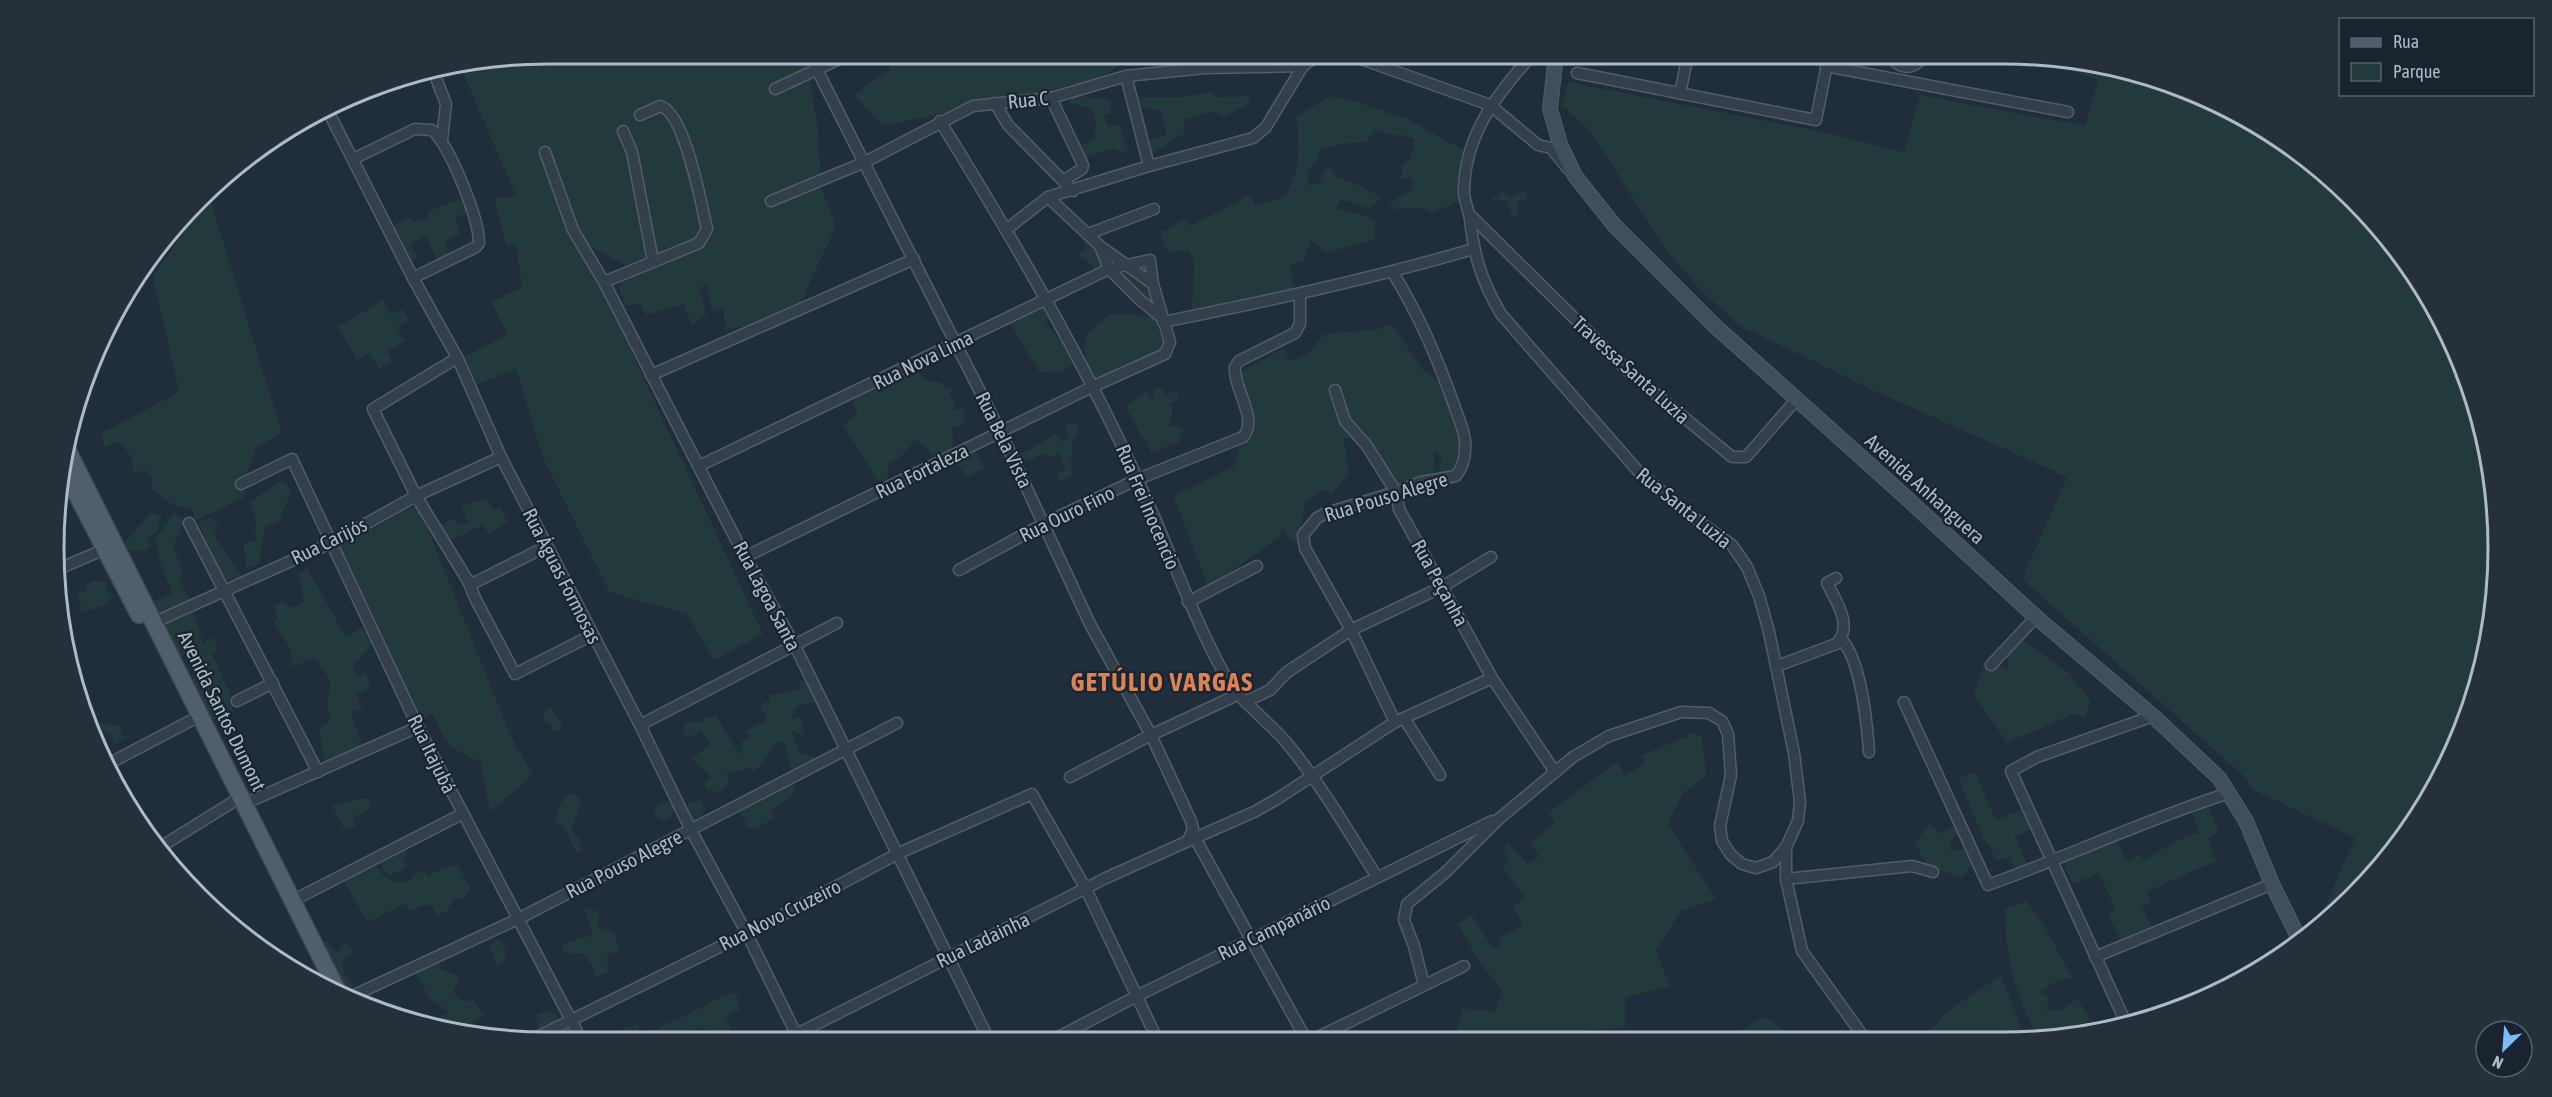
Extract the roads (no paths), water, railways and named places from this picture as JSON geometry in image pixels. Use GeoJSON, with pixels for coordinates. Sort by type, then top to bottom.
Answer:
{"type":"FeatureCollection","features":[{"type":"Feature","properties":{"kind":"main road","name":"Avenida Santos Dumont"},"geometry":{"type":"LineString","coordinates":[[73,462],[192,720],[239,801],[333,983]]}},
{"type":"Feature","properties":{"kind":"main road","name":"Avenida Santos Dumont"},"geometry":{"type":"LineString","coordinates":[[70,481],[155,622],[316,974]]}},
{"type":"Feature","properties":{"kind":"street","name":"Rua Bela Vista"},"geometry":{"type":"LineString","coordinates":[[814,64],[1001,433],[1045,523],[1090,624],[1151,735],[1188,812],[1192,836],[1303,1032]]}},
{"type":"Feature","properties":{"kind":"street"},"geometry":{"type":"LineString","coordinates":[[775,89],[831,64]]}},
{"type":"Feature","properties":{"kind":"street"},"geometry":{"type":"LineString","coordinates":[[1206,64],[1206,68]]}},
{"type":"Feature","properties":{"kind":"street"},"geometry":{"type":"LineString","coordinates":[[1007,229],[1048,197],[1261,134],[1306,64]]}},
{"type":"Feature","properties":{"kind":"street"},"geometry":{"type":"LineString","coordinates":[[1375,64],[1490,105],[1538,145],[1551,148],[1575,176]]}},
{"type":"Feature","properties":{"kind":"street","name":"Rua Santa Luzia"},"geometry":{"type":"LineString","coordinates":[[1525,64],[1490,105],[1468,157],[1464,193],[1470,215],[1473,249],[1488,292],[1501,315],[1615,447],[1652,485],[1732,545],[1747,567],[1760,596],[1794,753],[1800,802],[1798,821],[1786,847],[1786,879],[1804,957],[1860,1032]]}},
{"type":"Feature","properties":{"kind":"street","name":"Avenida Anhanguera"},"geometry":{"type":"LineString","coordinates":[[1555,64],[1550,109],[1560,144],[1575,176],[1614,225],[1715,326],[2036,617],[2153,716],[2219,778],[2246,821],[2272,884],[2296,933]]}},
{"type":"Feature","properties":{"kind":"street"},"geometry":{"type":"LineString","coordinates":[[1680,94],[1686,64]]}},
{"type":"Feature","properties":{"kind":"street"},"geometry":{"type":"LineString","coordinates":[[1898,64],[1902,66],[1918,64]]}},
{"type":"Feature","properties":{"kind":"street","name":"Rua C"},"geometry":{"type":"LineString","coordinates":[[771,201],[865,162],[973,106],[1051,98],[1126,76],[1206,68],[1303,66]]}},
{"type":"Feature","properties":{"kind":"street"},"geometry":{"type":"LineString","coordinates":[[1577,73],[1816,120],[1826,66],[2068,111]]}},
{"type":"Feature","properties":{"kind":"street"},"geometry":{"type":"LineString","coordinates":[[1899,80],[1902,66]]}},
{"type":"Feature","properties":{"kind":"street"},"geometry":{"type":"LineString","coordinates":[[1126,76],[1149,166]]}},
{"type":"Feature","properties":{"kind":"street"},"geometry":{"type":"LineString","coordinates":[[436,78],[446,104],[442,140]]}},
{"type":"Feature","properties":{"kind":"street"},"geometry":{"type":"LineString","coordinates":[[1051,98],[1083,165],[1082,169],[1064,180]]}},
{"type":"Feature","properties":{"kind":"street"},"geometry":{"type":"LineString","coordinates":[[995,103],[1008,125],[1073,191]]}},
{"type":"Feature","properties":{"kind":"street"},"geometry":{"type":"LineString","coordinates":[[604,282],[699,243],[707,229],[685,142],[667,108],[660,106],[640,114]]}},
{"type":"Feature","properties":{"kind":"street","name":"Rua Águas Formosas"},"geometry":{"type":"LineString","coordinates":[[331,116],[413,278],[458,359],[501,457],[640,725],[691,830],[747,934],[795,1032]]}},
{"type":"Feature","properties":{"kind":"street","name":"Rua Frei Inocencio"},"geometry":{"type":"LineString","coordinates":[[940,122],[1007,229],[1092,387],[1138,479],[1188,602],[1223,673],[1241,699],[1285,741],[1312,776],[1377,877]]}},
{"type":"Feature","properties":{"kind":"street"},"geometry":{"type":"LineString","coordinates":[[353,159],[415,129],[429,129],[442,140],[467,196],[480,239],[479,245],[413,278]]}},
{"type":"Feature","properties":{"kind":"street"},"geometry":{"type":"LineString","coordinates":[[623,131],[632,152],[654,261]]}},
{"type":"Feature","properties":{"kind":"street","name":"Rua Lagoa Santa"},"geometry":{"type":"LineString","coordinates":[[545,152],[573,230],[604,282],[745,557],[794,644],[985,1032]]}},
{"type":"Feature","properties":{"kind":"street"},"geometry":{"type":"LineString","coordinates":[[1048,197],[1100,246],[1153,284]]}},
{"type":"Feature","properties":{"kind":"street"},"geometry":{"type":"LineString","coordinates":[[1088,234],[1154,209]]}},
{"type":"Feature","properties":{"kind":"street","name":"Travessa Santa Luzia"},"geometry":{"type":"LineString","coordinates":[[1470,215],[1628,371],[1732,457],[1746,457],[1796,400]]}},
{"type":"Feature","properties":{"kind":"street"},"geometry":{"type":"LineString","coordinates":[[1100,246],[1109,269],[1162,320],[1300,295],[1393,273],[1473,249]]}},
{"type":"Feature","properties":{"kind":"street"},"geometry":{"type":"LineString","coordinates":[[651,375],[914,259]]}},
{"type":"Feature","properties":{"kind":"street","name":"Rua Nova Lima"},"geometry":{"type":"LineString","coordinates":[[699,466],[956,345],[1109,269],[1148,259]]}},
{"type":"Feature","properties":{"kind":"street","name":"Rua Fortaleza"},"geometry":{"type":"LineString","coordinates":[[745,557],[1092,387],[1165,354],[1170,342],[1162,320],[1148,259]]}},
{"type":"Feature","properties":{"kind":"street","name":"Rua Pouso Alegre"},"geometry":{"type":"LineString","coordinates":[[1393,273],[1421,320],[1464,433],[1466,448],[1463,464],[1456,476],[1428,480],[1326,513],[1310,526],[1304,536],[1305,548],[1400,720],[1440,775]]}},
{"type":"Feature","properties":{"kind":"street","name":"Rua Ouro Fino"},"geometry":{"type":"LineString","coordinates":[[959,570],[1045,523],[1138,479],[1243,437],[1248,422],[1235,367],[1239,361],[1298,329],[1300,295]]}},
{"type":"Feature","properties":{"kind":"street"},"geometry":{"type":"LineString","coordinates":[[452,362],[373,409],[416,496],[468,581],[481,611],[515,674],[592,635]]}},
{"type":"Feature","properties":{"kind":"street","name":"Rua Peçanha"},"geometry":{"type":"LineString","coordinates":[[1335,390],[1345,422],[1367,446],[1396,492],[1399,509],[1492,678],[1555,772]]}},
{"type":"Feature","properties":{"kind":"street","name":"Rua Carijós"},"geometry":{"type":"LineString","coordinates":[[155,622],[331,543],[416,496],[501,457]]}},
{"type":"Feature","properties":{"kind":"street","name":"Rua Itajubá"},"geometry":{"type":"LineString","coordinates":[[241,484],[292,459],[418,726],[578,1032]]}},
{"type":"Feature","properties":{"kind":"street"},"geometry":{"type":"LineString","coordinates":[[189,523],[318,772]]}},
{"type":"Feature","properties":{"kind":"street"},"geometry":{"type":"LineString","coordinates":[[468,581],[474,582],[547,546]]}},
{"type":"Feature","properties":{"kind":"street"},"geometry":{"type":"LineString","coordinates":[[65,566],[111,547]]}},
{"type":"Feature","properties":{"kind":"street"},"geometry":{"type":"LineString","coordinates":[[1070,777],[1151,735],[1241,699],[1270,690],[1287,672],[1351,630],[1442,587],[1491,557]]}},
{"type":"Feature","properties":{"kind":"street"},"geometry":{"type":"LineString","coordinates":[[1188,602],[1257,566]]}},
{"type":"Feature","properties":{"kind":"street"},"geometry":{"type":"LineString","coordinates":[[1777,666],[1836,644],[1841,639],[1845,631],[1844,621],[1827,583],[1836,578]]}},
{"type":"Feature","properties":{"kind":"street"},"geometry":{"type":"LineString","coordinates":[[1991,665],[2036,617]]}},
{"type":"Feature","properties":{"kind":"street"},"geometry":{"type":"LineString","coordinates":[[640,725],[837,622]]}},
{"type":"Feature","properties":{"kind":"street"},"geometry":{"type":"LineString","coordinates":[[1841,639],[1848,647],[1862,694],[1869,752]]}},
{"type":"Feature","properties":{"kind":"street","name":"Rua Ladainha"},"geometry":{"type":"LineString","coordinates":[[809,1032],[947,958],[1192,836],[1254,812],[1400,720],[1492,678]]}},
{"type":"Feature","properties":{"kind":"street"},"geometry":{"type":"LineString","coordinates":[[237,701],[273,683]]}},
{"type":"Feature","properties":{"kind":"street"},"geometry":{"type":"LineString","coordinates":[[1904,702],[1988,885],[2052,862],[2178,809],[2229,793]]}},
{"type":"Feature","properties":{"kind":"street","name":"Rua Campanário"},"geometry":{"type":"LineString","coordinates":[[1425,985],[1404,920],[1407,904],[1446,872],[1500,818],[1573,757],[1609,736],[1681,712],[1709,713],[1722,721],[1730,745],[1731,775],[1720,826],[1722,841],[1731,855],[1742,864],[1756,868],[1773,862],[1786,847]]}},
{"type":"Feature","properties":{"kind":"street"},"geometry":{"type":"LineString","coordinates":[[2123,1017],[2011,771],[2037,757],[2153,716]]}},
{"type":"Feature","properties":{"kind":"street"},"geometry":{"type":"LineString","coordinates":[[113,761],[192,720]]}},
{"type":"Feature","properties":{"kind":"street","name":"Rua Pouso Alegre"},"geometry":{"type":"LineString","coordinates":[[358,994],[520,918],[846,752],[897,723]]}},
{"type":"Feature","properties":{"kind":"street"},"geometry":{"type":"LineString","coordinates":[[166,844],[239,801],[318,772],[418,726]]}},
{"type":"Feature","properties":{"kind":"street","name":"Rua Novo Cruzeiro"},"geometry":{"type":"LineString","coordinates":[[547,1032],[747,934],[897,854],[1032,794],[1086,889]]}},
{"type":"Feature","properties":{"kind":"street"},"geometry":{"type":"LineString","coordinates":[[292,901],[462,814]]}},
{"type":"Feature","properties":{"kind":"street","name":"Rua Campanário"},"geometry":{"type":"LineString","coordinates":[[1068,1032],[1500,818]]}},
{"type":"Feature","properties":{"kind":"street"},"geometry":{"type":"LineString","coordinates":[[1786,879],[1912,866],[1933,872]]}},
{"type":"Feature","properties":{"kind":"street"},"geometry":{"type":"LineString","coordinates":[[2095,957],[2272,884]]}},
{"type":"Feature","properties":{"kind":"street"},"geometry":{"type":"LineString","coordinates":[[1086,889],[1153,1032]]}},
{"type":"Feature","properties":{"kind":"street"},"geometry":{"type":"LineString","coordinates":[[1327,1032],[1464,966]]}},
{"type":"Feature","properties":{"kind":"district","name":"GETÚLIO VARGAS"},"geometry":{"type":"Point","coordinates":[1162,682]}}]}
